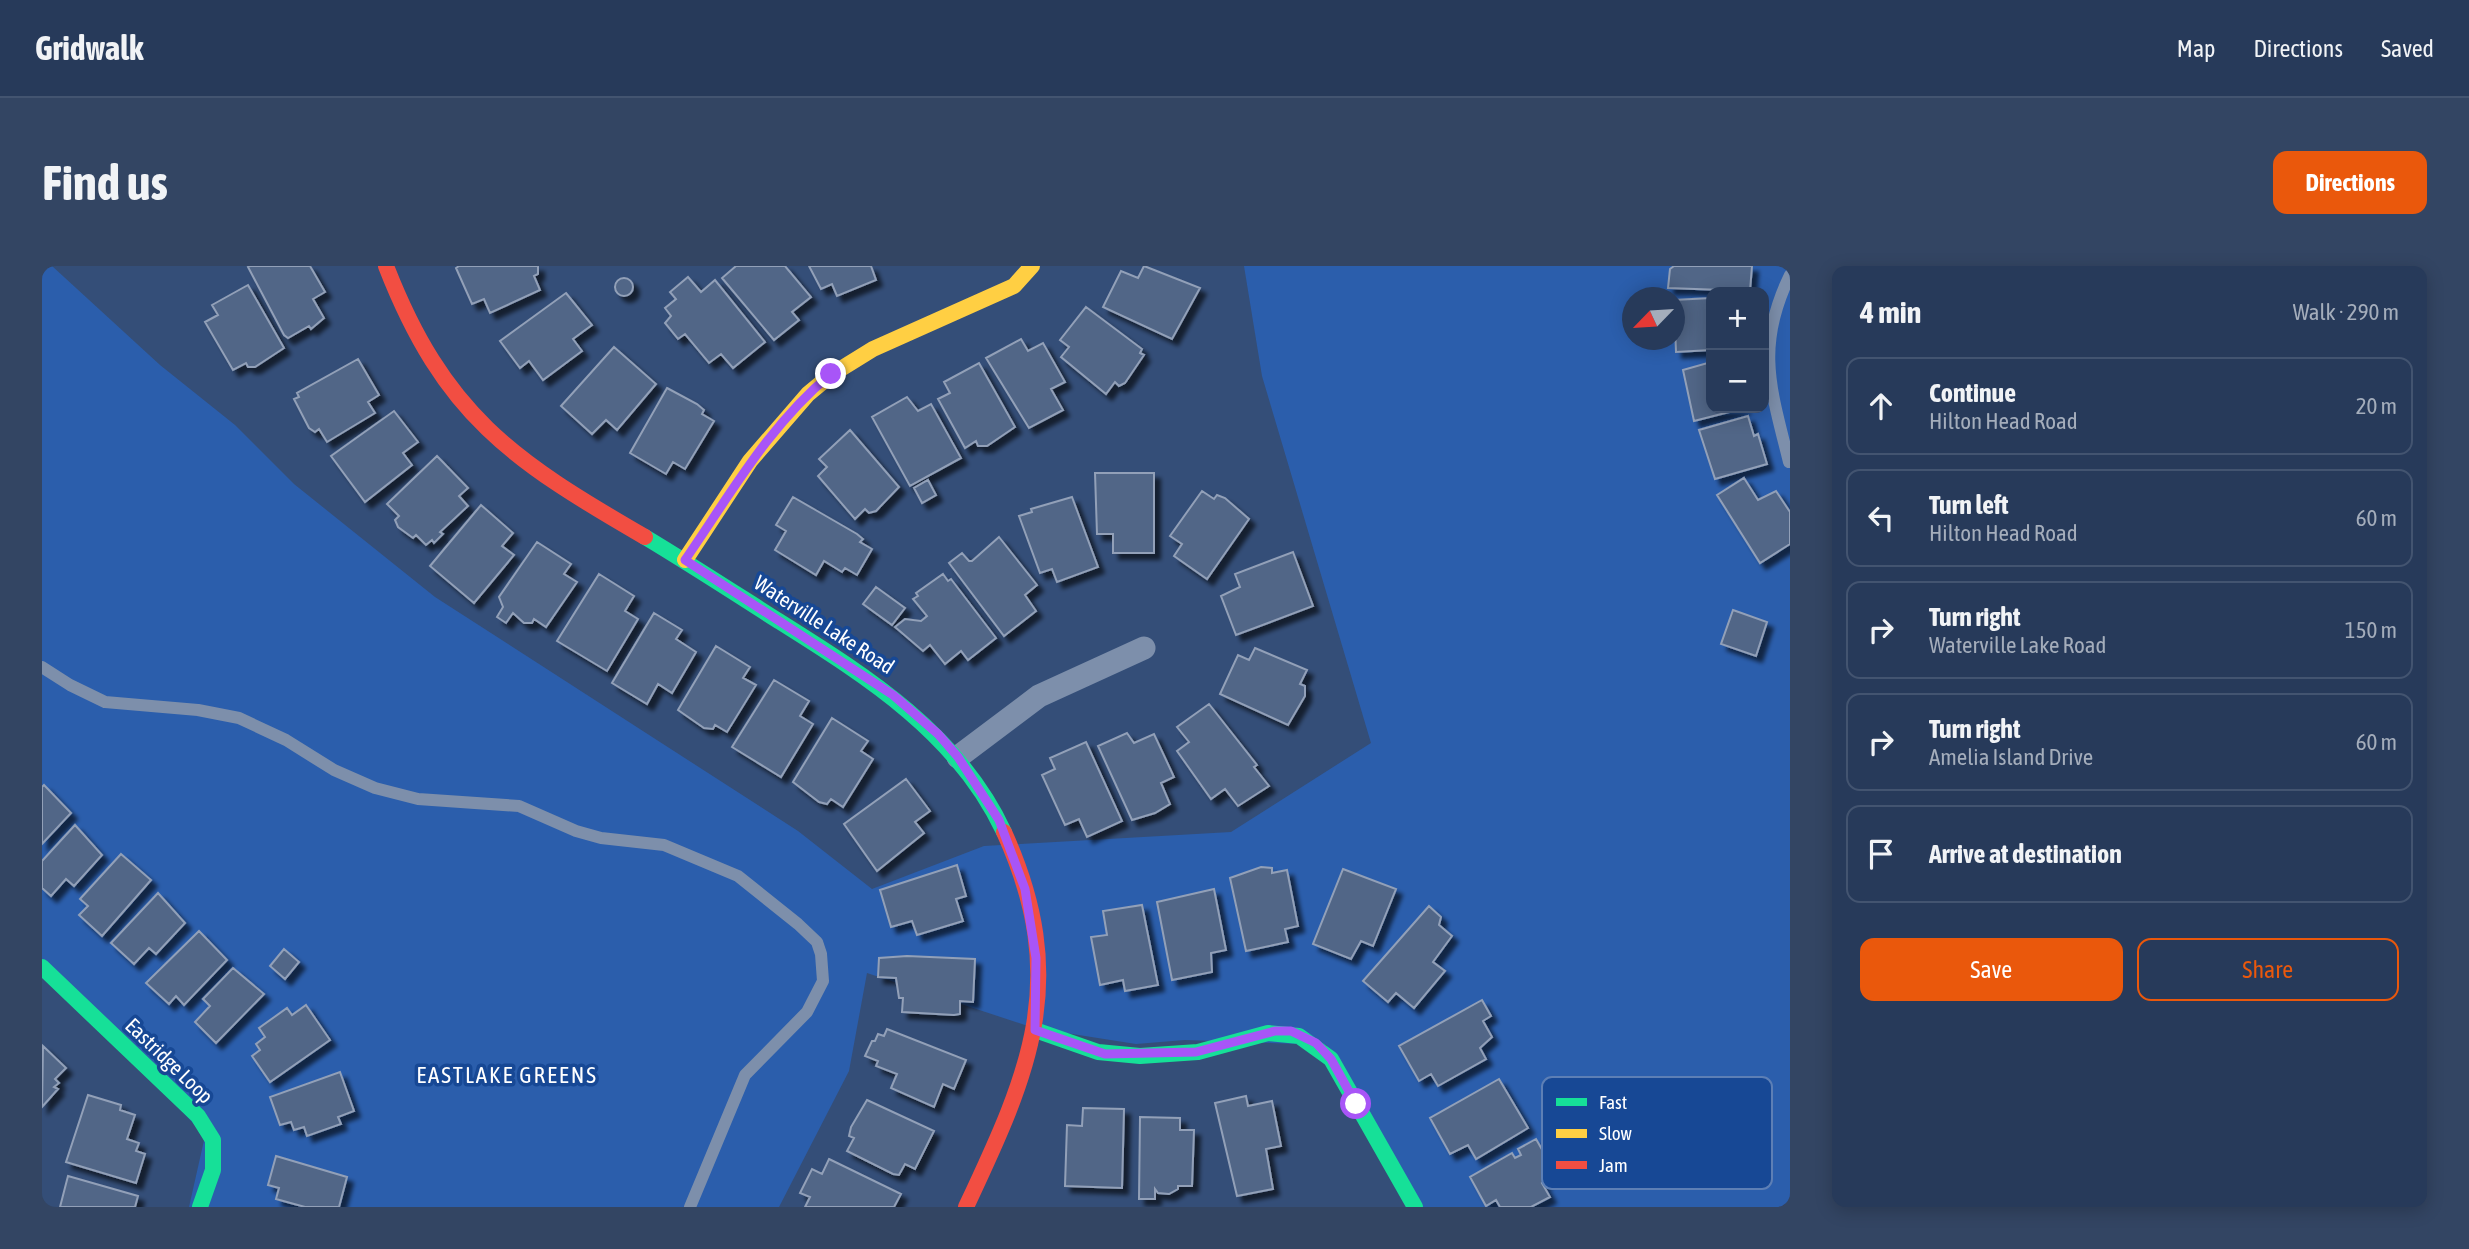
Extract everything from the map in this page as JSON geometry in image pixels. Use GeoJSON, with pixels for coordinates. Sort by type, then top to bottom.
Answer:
{"type":"FeatureCollection","features":[{"type":"Feature","properties":{"kind":"street","name":"Waterville Lake Road"},"geometry":{"type":"LineString","coordinates":[[386,266],[423,352],[454,393],[498,441],[541,476],[685,560],[893,695],[931,727],[958,757],[999,820],[1025,889],[1036,958],[1035,1030],[1020,1090],[966,1207]]}},
{"type":"Feature","properties":{"kind":"street"},"geometry":{"type":"LineString","coordinates":[[685,560],[769,437],[814,389],[861,356],[1014,286],[1032,266]]}},
{"type":"Feature","properties":{"kind":"street"},"geometry":{"type":"LineString","coordinates":[[958,757],[1039,696],[1144,648]]}},
{"type":"Feature","properties":{"kind":"street","name":"Eastridge Loop"},"geometry":{"type":"LineString","coordinates":[[42,967],[198,1116],[213,1140],[213,1170],[200,1207]]}},
{"type":"Feature","properties":{"kind":"street"},"geometry":{"type":"LineString","coordinates":[[1035,1030],[1105,1054],[1196,1052],[1275,1031],[1291,1031],[1316,1043],[1331,1059],[1415,1207]]}},
{"type":"Feature","properties":{"kind":"lane"},"geometry":{"type":"LineString","coordinates":[[1789,462],[1768,375],[1770,334],[1790,275]]}},
{"type":"Feature","properties":{"kind":"lane"},"geometry":{"type":"LineString","coordinates":[[42,667],[70,685],[105,702],[198,710],[239,718],[286,740],[334,770],[374,788],[418,799],[519,806],[576,831],[601,838],[664,845],[738,876],[798,925],[817,942],[821,954],[822,981],[807,1012],[745,1074],[690,1207]]}},
{"type":"Feature","properties":{"kind":"shaded area"},"geometry":{"type":"Polygon","coordinates":[[[42,266],[52,266],[160,365],[235,425],[294,484],[435,597],[798,831],[872,889],[984,846],[1231,832],[1371,743],[1262,376],[1244,266],[1790,266],[1790,1207],[1417,1207],[1326,1045],[1185,1040],[1136,1044],[1034,1028],[867,973],[849,1071],[779,1207],[189,1207],[205,1136],[42,960],[42,266]]]}},
{"type":"Feature","properties":{"kind":"building"},"geometry":{"type":"Polygon","coordinates":[[[310,266],[325,292],[313,299],[324,318],[311,329],[309,326],[288,338],[248,267],[310,266]]]}},
{"type":"Feature","properties":{"kind":"building"},"geometry":{"type":"Polygon","coordinates":[[[538,266],[538,274],[534,276],[540,290],[490,313],[484,299],[472,304],[456,268],[538,266]]]}},
{"type":"Feature","properties":{"kind":"building"},"geometry":{"type":"Polygon","coordinates":[[[736,266],[785,266],[811,297],[792,312],[799,320],[774,340],[722,278],[736,266]]]}},
{"type":"Feature","properties":{"kind":"building"},"geometry":{"type":"Polygon","coordinates":[[[809,266],[871,266],[876,280],[837,296],[832,284],[821,289],[809,266]]]}},
{"type":"Feature","properties":{"kind":"building"},"geometry":{"type":"Polygon","coordinates":[[[1144,266],[1200,288],[1172,339],[1103,307],[1121,271],[1138,278],[1144,266]]]}},
{"type":"Feature","properties":{"kind":"building"},"geometry":{"type":"Polygon","coordinates":[[[1674,266],[1752,266],[1750,287],[1706,287],[1706,289],[1668,287],[1670,269],[1674,266]]]}},
{"type":"Feature","properties":{"kind":"building"},"geometry":{"type":"Polygon","coordinates":[[[688,277],[701,292],[715,280],[765,342],[733,368],[721,354],[709,363],[685,334],[678,339],[665,323],[671,316],[665,308],[676,299],[670,292],[688,277]]]}},
{"type":"Feature","properties":{"kind":"building"},"geometry":{"type":"Polygon","coordinates":[[[624,278],[632,283],[633,287],[628,295],[624,296],[616,291],[615,287],[620,279],[624,278]]]}},
{"type":"Feature","properties":{"kind":"building"},"geometry":{"type":"Polygon","coordinates":[[[248,285],[284,348],[255,367],[248,367],[246,363],[233,370],[205,322],[218,315],[212,305],[248,285]]]}},
{"type":"Feature","properties":{"kind":"building"},"geometry":{"type":"Polygon","coordinates":[[[566,293],[592,325],[573,339],[582,351],[543,380],[529,361],[520,368],[500,341],[566,293]]]}},
{"type":"Feature","properties":{"kind":"building"},"geometry":{"type":"Polygon","coordinates":[[[1706,298],[1706,350],[1676,352],[1685,350],[1685,299],[1706,298]]]}},
{"type":"Feature","properties":{"kind":"building"},"geometry":{"type":"Polygon","coordinates":[[[1086,307],[1142,349],[1140,353],[1144,355],[1125,383],[1119,386],[1115,382],[1106,394],[1061,357],[1069,347],[1060,340],[1086,307]]]}},
{"type":"Feature","properties":{"kind":"building"},"geometry":{"type":"Polygon","coordinates":[[[1021,339],[1028,351],[1043,343],[1065,382],[1051,389],[1063,410],[1029,428],[986,358],[1021,339]]]}},
{"type":"Feature","properties":{"kind":"building"},"geometry":{"type":"Polygon","coordinates":[[[614,347],[656,384],[617,430],[606,420],[592,434],[561,406],[614,347]]]}},
{"type":"Feature","properties":{"kind":"building"},"geometry":{"type":"Polygon","coordinates":[[[358,359],[379,395],[368,402],[375,413],[327,442],[319,429],[315,432],[309,428],[294,399],[299,397],[297,393],[358,359]]]}},
{"type":"Feature","properties":{"kind":"building"},"geometry":{"type":"Polygon","coordinates":[[[979,363],[1015,427],[987,446],[978,446],[976,441],[965,448],[938,399],[950,393],[944,382],[979,363]]]}},
{"type":"Feature","properties":{"kind":"building"},"geometry":{"type":"Polygon","coordinates":[[[1706,363],[1706,413],[1725,413],[1694,421],[1683,370],[1706,363]]]}},
{"type":"Feature","properties":{"kind":"building"},"geometry":{"type":"Polygon","coordinates":[[[667,388],[697,404],[704,410],[702,414],[714,421],[685,469],[673,462],[666,474],[630,453],[667,388]]]}},
{"type":"Feature","properties":{"kind":"building"},"geometry":{"type":"Polygon","coordinates":[[[907,397],[918,411],[931,404],[961,458],[910,486],[872,417],[907,397]]]}},
{"type":"Feature","properties":{"kind":"building"},"geometry":{"type":"Polygon","coordinates":[[[394,411],[418,442],[403,453],[412,465],[365,502],[331,456],[394,411]]]}},
{"type":"Feature","properties":{"kind":"building"},"geometry":{"type":"Polygon","coordinates":[[[1748,416],[1754,436],[1758,434],[1767,464],[1715,479],[1699,430],[1748,416]]]}},
{"type":"Feature","properties":{"kind":"building"},"geometry":{"type":"Polygon","coordinates":[[[850,430],[899,487],[876,511],[869,513],[865,509],[855,519],[818,476],[827,467],[819,459],[850,430]]]}},
{"type":"Feature","properties":{"kind":"building"},"geometry":{"type":"Polygon","coordinates":[[[437,456],[468,488],[459,496],[468,506],[440,532],[443,534],[434,543],[432,540],[426,545],[416,535],[413,538],[398,527],[395,520],[399,516],[387,504],[437,456]]]}},
{"type":"Feature","properties":{"kind":"building"},"geometry":{"type":"Polygon","coordinates":[[[1095,473],[1154,473],[1154,553],[1113,553],[1113,534],[1097,534],[1095,473]]]}},
{"type":"Feature","properties":{"kind":"building"},"geometry":{"type":"Polygon","coordinates":[[[1744,478],[1758,500],[1776,491],[1790,512],[1790,544],[1760,563],[1717,495],[1744,478]]]}},
{"type":"Feature","properties":{"kind":"building"},"geometry":{"type":"Polygon","coordinates":[[[928,480],[936,495],[922,503],[914,488],[928,480]]]}},
{"type":"Feature","properties":{"kind":"building"},"geometry":{"type":"Polygon","coordinates":[[[1202,491],[1214,499],[1217,495],[1225,498],[1249,519],[1207,579],[1174,556],[1182,544],[1170,536],[1202,491]]]}},
{"type":"Feature","properties":{"kind":"building"},"geometry":{"type":"Polygon","coordinates":[[[793,497],[857,534],[863,539],[860,542],[872,549],[857,575],[845,568],[842,572],[824,561],[816,575],[775,550],[786,531],[776,525],[793,497]]]}},
{"type":"Feature","properties":{"kind":"building"},"geometry":{"type":"Polygon","coordinates":[[[1072,497],[1098,567],[1057,582],[1052,569],[1040,573],[1019,516],[1032,512],[1031,509],[1072,497]]]}},
{"type":"Feature","properties":{"kind":"building"},"geometry":{"type":"Polygon","coordinates":[[[481,505],[513,533],[502,546],[514,555],[474,603],[430,566],[481,505]]]}},
{"type":"Feature","properties":{"kind":"building"},"geometry":{"type":"Polygon","coordinates":[[[999,537],[1037,585],[1025,595],[1036,611],[1004,636],[949,563],[962,553],[972,561],[999,537]]]}},
{"type":"Feature","properties":{"kind":"building"},"geometry":{"type":"Polygon","coordinates":[[[537,542],[571,564],[564,574],[577,582],[546,627],[534,619],[532,623],[524,623],[513,613],[506,623],[497,617],[503,607],[499,597],[537,542]]]}},
{"type":"Feature","properties":{"kind":"building"},"geometry":{"type":"Polygon","coordinates":[[[1293,552],[1313,606],[1236,635],[1221,596],[1240,587],[1235,574],[1293,552]]]}},
{"type":"Feature","properties":{"kind":"building"},"geometry":{"type":"Polygon","coordinates":[[[599,574],[634,596],[625,611],[638,619],[607,671],[557,641],[599,574]]]}},
{"type":"Feature","properties":{"kind":"building"},"geometry":{"type":"Polygon","coordinates":[[[943,574],[948,581],[951,579],[996,638],[968,660],[961,651],[945,664],[930,645],[923,651],[895,627],[905,619],[921,621],[927,616],[913,599],[918,596],[916,593],[943,574]]]}},
{"type":"Feature","properties":{"kind":"building"},"geometry":{"type":"Polygon","coordinates":[[[876,587],[905,608],[892,625],[863,604],[876,587]]]}},
{"type":"Feature","properties":{"kind":"building"},"geometry":{"type":"Polygon","coordinates":[[[1733,610],[1767,622],[1756,656],[1721,644],[1733,610]]]}},
{"type":"Feature","properties":{"kind":"building"},"geometry":{"type":"Polygon","coordinates":[[[654,613],[682,630],[676,639],[696,652],[672,693],[658,684],[647,704],[612,683],[654,613]]]}},
{"type":"Feature","properties":{"kind":"building"},"geometry":{"type":"Polygon","coordinates":[[[716,646],[750,667],[743,678],[756,685],[727,732],[715,725],[713,729],[704,728],[678,710],[716,646]]]}},
{"type":"Feature","properties":{"kind":"building"},"geometry":{"type":"Polygon","coordinates":[[[1255,648],[1307,670],[1300,684],[1305,686],[1305,696],[1288,725],[1220,694],[1238,655],[1249,660],[1255,648]]]}},
{"type":"Feature","properties":{"kind":"building"},"geometry":{"type":"Polygon","coordinates":[[[774,680],[809,701],[800,716],[813,724],[781,777],[732,747],[774,680]]]}},
{"type":"Feature","properties":{"kind":"building"},"geometry":{"type":"Polygon","coordinates":[[[1209,704],[1257,765],[1254,767],[1269,786],[1238,806],[1225,789],[1211,799],[1177,751],[1189,742],[1177,727],[1209,704]]]}},
{"type":"Feature","properties":{"kind":"building"},"geometry":{"type":"Polygon","coordinates":[[[832,718],[868,741],[861,751],[873,759],[843,807],[831,799],[827,804],[819,802],[793,782],[832,718]]]}},
{"type":"Feature","properties":{"kind":"building"},"geometry":{"type":"Polygon","coordinates":[[[1127,733],[1134,743],[1154,734],[1174,777],[1161,783],[1170,804],[1155,813],[1132,820],[1098,746],[1127,733]]]}},
{"type":"Feature","properties":{"kind":"building"},"geometry":{"type":"Polygon","coordinates":[[[1086,742],[1122,821],[1087,837],[1079,819],[1065,825],[1042,775],[1055,769],[1050,758],[1086,742]]]}},
{"type":"Feature","properties":{"kind":"building"},"geometry":{"type":"Polygon","coordinates":[[[906,779],[930,811],[915,822],[924,833],[877,871],[844,824],[906,779]]]}},
{"type":"Feature","properties":{"kind":"building"},"geometry":{"type":"Polygon","coordinates":[[[44,785],[71,813],[42,844],[42,787],[44,785]]]}},
{"type":"Feature","properties":{"kind":"building"},"geometry":{"type":"Polygon","coordinates":[[[75,825],[102,855],[74,886],[66,879],[51,896],[42,888],[42,861],[75,825]]]}},
{"type":"Feature","properties":{"kind":"building"},"geometry":{"type":"Polygon","coordinates":[[[121,854],[151,880],[102,936],[79,915],[88,906],[80,899],[121,854]]]}},
{"type":"Feature","properties":{"kind":"building"},"geometry":{"type":"Polygon","coordinates":[[[957,865],[966,896],[956,899],[963,921],[917,935],[912,921],[891,927],[880,890],[957,865]]]}},
{"type":"Feature","properties":{"kind":"building"},"geometry":{"type":"Polygon","coordinates":[[[1261,867],[1272,868],[1272,873],[1287,870],[1298,926],[1285,929],[1288,942],[1246,951],[1230,878],[1261,867]]]}},
{"type":"Feature","properties":{"kind":"building"},"geometry":{"type":"Polygon","coordinates":[[[1343,869],[1396,889],[1373,946],[1361,941],[1351,959],[1313,944],[1343,869]]]}},
{"type":"Feature","properties":{"kind":"building"},"geometry":{"type":"Polygon","coordinates":[[[1214,889],[1226,950],[1211,953],[1212,972],[1172,980],[1157,902],[1214,889]]]}},
{"type":"Feature","properties":{"kind":"building"},"geometry":{"type":"Polygon","coordinates":[[[158,893],[185,923],[156,954],[149,948],[134,964],[111,943],[158,893]]]}},
{"type":"Feature","properties":{"kind":"building"},"geometry":{"type":"Polygon","coordinates":[[[1142,905],[1158,985],[1125,991],[1123,980],[1100,985],[1091,937],[1107,935],[1103,911],[1142,905]]]}},
{"type":"Feature","properties":{"kind":"building"},"geometry":{"type":"Polygon","coordinates":[[[1429,906],[1441,917],[1439,925],[1452,936],[1433,962],[1445,971],[1414,1008],[1396,993],[1388,1002],[1363,981],[1429,906]]]}},
{"type":"Feature","properties":{"kind":"building"},"geometry":{"type":"Polygon","coordinates":[[[199,931],[227,960],[184,1005],[176,996],[169,1004],[146,983],[199,931]]]}},
{"type":"Feature","properties":{"kind":"building"},"geometry":{"type":"Polygon","coordinates":[[[284,949],[299,962],[285,979],[270,966],[284,949]]]}},
{"type":"Feature","properties":{"kind":"building"},"geometry":{"type":"Polygon","coordinates":[[[907,956],[975,959],[973,1002],[960,1001],[960,1014],[954,1015],[902,1012],[903,998],[899,998],[896,978],[878,977],[879,958],[907,956]]]}},
{"type":"Feature","properties":{"kind":"building"},"geometry":{"type":"Polygon","coordinates":[[[233,968],[264,994],[216,1043],[195,1022],[210,1006],[203,999],[233,968]]]}},
{"type":"Feature","properties":{"kind":"building"},"geometry":{"type":"Polygon","coordinates":[[[1482,1000],[1491,1016],[1483,1021],[1492,1037],[1480,1048],[1486,1059],[1438,1086],[1431,1074],[1419,1081],[1399,1046],[1482,1000]]]}},
{"type":"Feature","properties":{"kind":"building"},"geometry":{"type":"Polygon","coordinates":[[[306,1005],[330,1040],[270,1082],[252,1056],[260,1050],[256,1044],[265,1037],[259,1028],[287,1008],[292,1015],[306,1005]]]}},
{"type":"Feature","properties":{"kind":"building"},"geometry":{"type":"Polygon","coordinates":[[[887,1029],[966,1060],[954,1089],[943,1084],[934,1107],[891,1088],[897,1074],[876,1066],[878,1061],[865,1056],[872,1041],[875,1041],[878,1034],[884,1036],[887,1029]]]}},
{"type":"Feature","properties":{"kind":"building"},"geometry":{"type":"Polygon","coordinates":[[[43,1046],[66,1068],[55,1079],[59,1083],[54,1087],[58,1089],[42,1107],[43,1046]]]}},
{"type":"Feature","properties":{"kind":"building"},"geometry":{"type":"Polygon","coordinates":[[[340,1072],[354,1111],[338,1117],[341,1124],[307,1136],[304,1127],[294,1130],[291,1122],[280,1125],[270,1097],[340,1072]]]}},
{"type":"Feature","properties":{"kind":"building"},"geometry":{"type":"Polygon","coordinates":[[[1499,1079],[1528,1128],[1476,1159],[1468,1145],[1450,1154],[1430,1118],[1499,1079]]]}},
{"type":"Feature","properties":{"kind":"building"},"geometry":{"type":"Polygon","coordinates":[[[88,1095],[121,1105],[120,1110],[135,1115],[127,1139],[139,1143],[136,1151],[145,1154],[136,1183],[66,1162],[88,1095]]]}},
{"type":"Feature","properties":{"kind":"building"},"geometry":{"type":"Polygon","coordinates":[[[1246,1096],[1248,1106],[1272,1101],[1281,1146],[1266,1149],[1273,1189],[1237,1196],[1215,1103],[1246,1096]]]}},
{"type":"Feature","properties":{"kind":"building"},"geometry":{"type":"Polygon","coordinates":[[[867,1100],[934,1131],[915,1169],[905,1164],[899,1175],[893,1174],[847,1151],[854,1138],[849,1136],[851,1127],[867,1100]]]}},
{"type":"Feature","properties":{"kind":"building"},"geometry":{"type":"Polygon","coordinates":[[[1083,1108],[1124,1109],[1122,1188],[1065,1186],[1067,1125],[1082,1126],[1083,1108]]]}},
{"type":"Feature","properties":{"kind":"building"},"geometry":{"type":"Polygon","coordinates":[[[1140,1117],[1180,1118],[1180,1130],[1194,1130],[1192,1186],[1178,1186],[1178,1189],[1169,1194],[1158,1193],[1155,1189],[1155,1199],[1139,1199],[1140,1117]]]}},
{"type":"Feature","properties":{"kind":"building"},"geometry":{"type":"Polygon","coordinates":[[[1536,1139],[1542,1150],[1542,1189],[1545,1189],[1550,1197],[1531,1207],[1500,1207],[1496,1200],[1486,1206],[1470,1177],[1512,1153],[1515,1158],[1521,1155],[1518,1149],[1536,1139]]]}},
{"type":"Feature","properties":{"kind":"building"},"geometry":{"type":"Polygon","coordinates":[[[276,1156],[347,1177],[339,1207],[305,1207],[276,1199],[279,1188],[268,1185],[276,1156]]]}},
{"type":"Feature","properties":{"kind":"building"},"geometry":{"type":"Polygon","coordinates":[[[829,1159],[901,1194],[894,1207],[805,1207],[810,1197],[800,1193],[812,1169],[822,1174],[829,1159]]]}},
{"type":"Feature","properties":{"kind":"building"},"geometry":{"type":"Polygon","coordinates":[[[68,1176],[138,1196],[135,1207],[60,1207],[68,1176]]]}},
{"type":"Feature","properties":{"kind":"traffic: fast"},"geometry":{"type":"LineString","coordinates":[[645,537],[844,663],[907,710],[962,765],[985,797],[1004,832]]}},
{"type":"Feature","properties":{"kind":"traffic: fast"},"geometry":{"type":"LineString","coordinates":[[42,967],[198,1116],[213,1140],[213,1170],[200,1207]]}},
{"type":"Feature","properties":{"kind":"traffic: fast"},"geometry":{"type":"LineString","coordinates":[[1035,1030],[1098,1052],[1140,1056],[1198,1052],[1268,1033],[1299,1036],[1331,1059],[1415,1207]]}},
{"type":"Feature","properties":{"kind":"traffic: slow"},"geometry":{"type":"LineString","coordinates":[[685,560],[750,461],[808,394],[831,375],[873,349],[1014,286],[1032,266]]}},
{"type":"Feature","properties":{"kind":"traffic: jam"},"geometry":{"type":"LineString","coordinates":[[386,266],[408,317],[432,360],[458,397],[487,428],[520,457],[557,483],[645,537]]}},
{"type":"Feature","properties":{"kind":"traffic: jam"},"geometry":{"type":"LineString","coordinates":[[966,1207],[1008,1112],[1024,1068],[1034,1024],[1038,980],[1035,934],[1024,885],[1004,832]]}},
{"type":"Feature","properties":{"kind":"district","name":"EASTLAKE GREENS"},"geometry":{"type":"Point","coordinates":[507,1075]}},
{"type":"Feature","properties":{"kind":"route"},"geometry":{"type":"LineString","coordinates":[[831,374],[793,409],[769,437],[685,560],[893,695],[938,734],[958,757],[999,820],[1025,889],[1036,958],[1035,1030],[1105,1054],[1196,1052],[1275,1031],[1291,1031],[1316,1043],[1331,1059],[1356,1104]]}}]}
